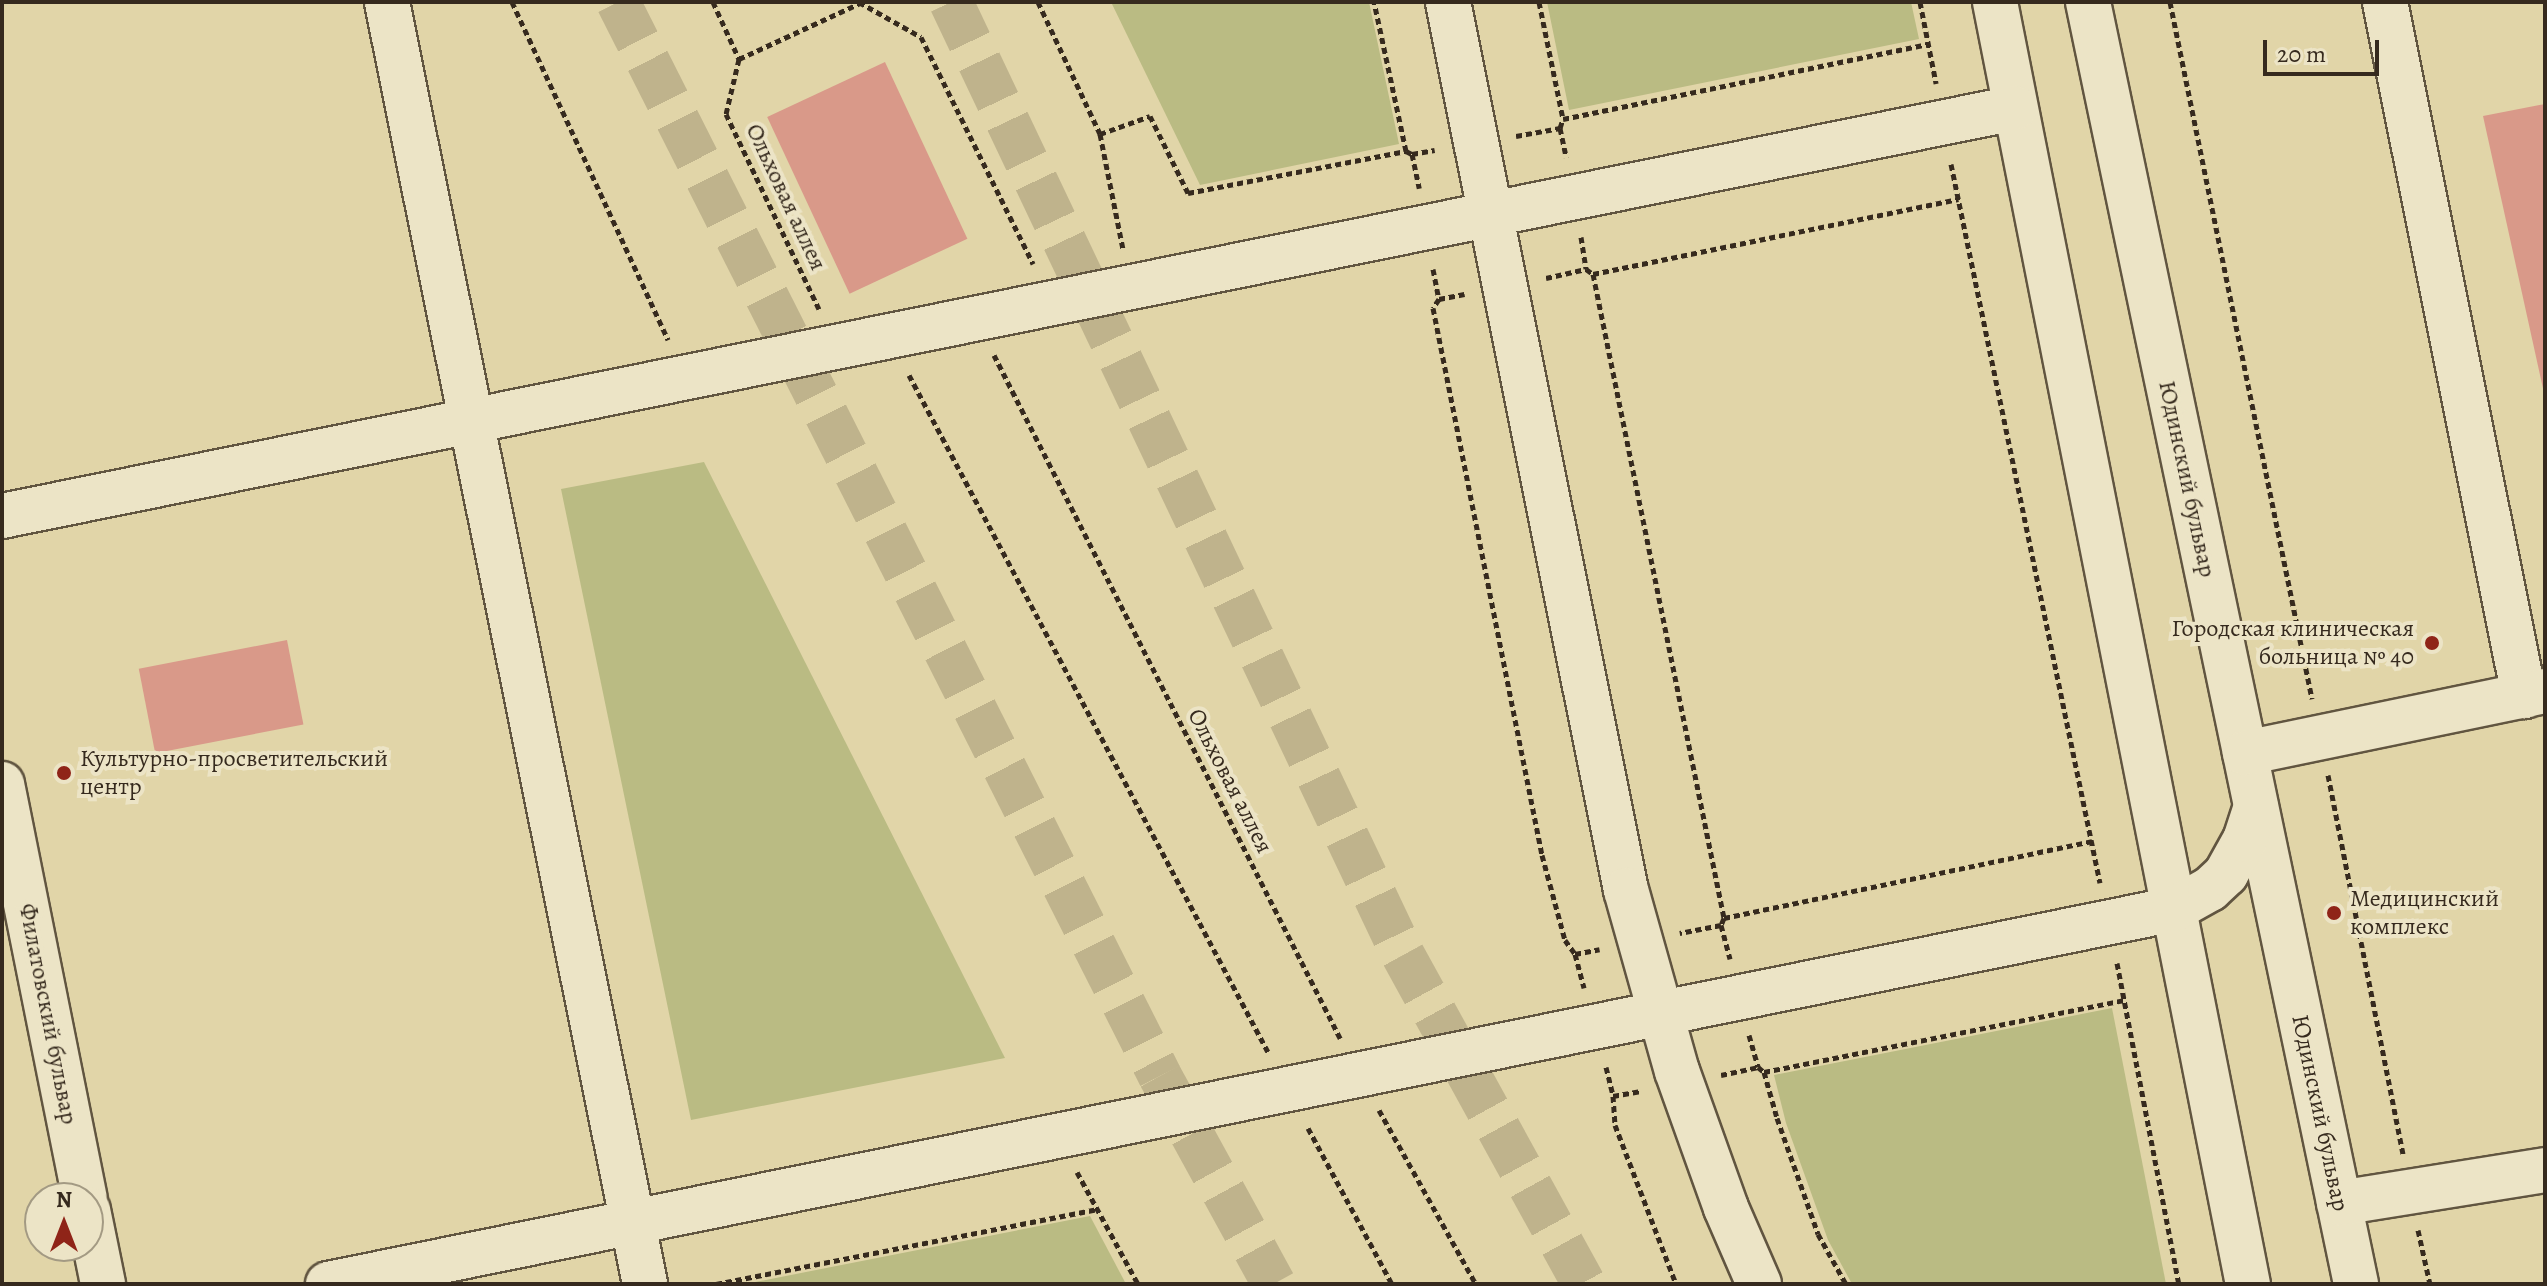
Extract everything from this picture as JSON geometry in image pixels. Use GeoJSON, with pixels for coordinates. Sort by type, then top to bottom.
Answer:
{"type":"FeatureCollection","features":[{"type":"Feature","properties":{"kind":"street"},"geometry":{"type":"LineString","coordinates":[[387,2],[645,1284]]}},
{"type":"Feature","properties":{"kind":"street"},"geometry":{"type":"LineString","coordinates":[[1448,2],[1626,890],[1660,1013],[1705,1151],[1759,1284]]}},
{"type":"Feature","properties":{"kind":"street"},"geometry":{"type":"LineString","coordinates":[[1995,2],[2248,1284]]}},
{"type":"Feature","properties":{"kind":"street","name":"Юдинский бульвар"},"geometry":{"type":"LineString","coordinates":[[2088,2],[2356,1284]]}},
{"type":"Feature","properties":{"kind":"street"},"geometry":{"type":"LineString","coordinates":[[2245,753],[2535,694],[2385,2]]}},
{"type":"Feature","properties":{"kind":"street"},"geometry":{"type":"LineString","coordinates":[[2,516],[2015,108]]}},
{"type":"Feature","properties":{"kind":"street","name":"Филатовский бульвар"},"geometry":{"type":"LineString","coordinates":[[2,784],[82,1182]]}},
{"type":"Feature","properties":{"kind":"street"},"geometry":{"type":"LineString","coordinates":[[328,1284],[2174,909],[2210,889],[2226,874],[2245,840],[2256,807]]}},
{"type":"Feature","properties":{"kind":"street"},"geometry":{"type":"LineString","coordinates":[[2339,1203],[2545,1170]]}},
{"type":"Feature","properties":{"kind":"street"},"geometry":{"type":"LineString","coordinates":[[99,1262],[103,1284]]}},
{"type":"Feature","properties":{"kind":"path"},"geometry":{"type":"LineString","coordinates":[[513,2],[671,346]]}},
{"type":"Feature","properties":{"kind":"path"},"geometry":{"type":"LineString","coordinates":[[713,2],[739,59],[859,2],[921,37],[1039,276]]}},
{"type":"Feature","properties":{"kind":"path"},"geometry":{"type":"LineString","coordinates":[[1038,2],[1100,134],[1124,259]]}},
{"type":"Feature","properties":{"kind":"path"},"geometry":{"type":"LineString","coordinates":[[1100,134],[1150,116],[1188,193],[1406,151],[1374,2]]}},
{"type":"Feature","properties":{"kind":"path"},"geometry":{"type":"LineString","coordinates":[[1539,2],[1563,119],[1560,128]]}},
{"type":"Feature","properties":{"kind":"path"},"geometry":{"type":"LineString","coordinates":[[1920,2],[2092,841],[2179,1284]]}},
{"type":"Feature","properties":{"kind":"path"},"geometry":{"type":"LineString","coordinates":[[2170,2],[2430,1284]]}},
{"type":"Feature","properties":{"kind":"path"},"geometry":{"type":"LineString","coordinates":[[1563,119],[1929,44]]}},
{"type":"Feature","properties":{"kind":"path","name":"Ольховая аллея"},"geometry":{"type":"LineString","coordinates":[[739,59],[726,114],[823,317]]}},
{"type":"Feature","properties":{"kind":"path","name":"Ольховая аллея"},"geometry":{"type":"LineString","coordinates":[[976,320],[1359,1074],[1476,1284]]}},
{"type":"Feature","properties":{"kind":"path"},"geometry":{"type":"LineString","coordinates":[[889,337],[1392,1284]]}},
{"type":"Feature","properties":{"kind":"path"},"geometry":{"type":"LineString","coordinates":[[1724,918],[2092,841]]}},
{"type":"Feature","properties":{"kind":"path"},"geometry":{"type":"LineString","coordinates":[[1764,1072],[2124,1000]]}},
{"type":"Feature","properties":{"kind":"path"},"geometry":{"type":"LineString","coordinates":[[1758,1067],[1764,1072],[1818,1234],[1846,1284]]}},
{"type":"Feature","properties":{"kind":"path"},"geometry":{"type":"LineString","coordinates":[[1613,1096],[1615,1125],[1676,1284]]}},
{"type":"Feature","properties":{"kind":"path"},"geometry":{"type":"LineString","coordinates":[[1057,1136],[1138,1284]]}},
{"type":"Feature","properties":{"kind":"path"},"geometry":{"type":"LineString","coordinates":[[716,1284],[1097,1209]]}},
{"type":"Feature","properties":{"kind":"green space"},"geometry":{"type":"Polygon","coordinates":[[[1111,2],[1369,2],[1399,144],[1200,185],[1111,2]]]}},
{"type":"Feature","properties":{"kind":"green space"},"geometry":{"type":"Polygon","coordinates":[[[1547,2],[1911,2],[1919,39],[1569,110],[1547,2]]]}},
{"type":"Feature","properties":{"kind":"green space"},"geometry":{"type":"Polygon","coordinates":[[[704,462],[1005,1058],[691,1120],[561,489],[704,462]]]}},
{"type":"Feature","properties":{"kind":"green space"},"geometry":{"type":"Polygon","coordinates":[[[2112,1008],[2166,1284],[1852,1284],[1828,1240],[1786,1123],[1774,1075],[2112,1008]]]}},
{"type":"Feature","properties":{"kind":"green space"},"geometry":{"type":"Polygon","coordinates":[[[1090,1216],[1126,1284],[745,1284],[1090,1216]]]}},
{"type":"Feature","properties":{"kind":"building"},"geometry":{"type":"Polygon","coordinates":[[[885,62],[967,239],[850,294],[767,117],[885,62]]]}},
{"type":"Feature","properties":{"kind":"building"},"geometry":{"type":"Polygon","coordinates":[[[2545,104],[2545,393],[2544,393],[2483,116],[2545,104]]]}},
{"type":"Feature","properties":{"kind":"building"},"geometry":{"type":"Polygon","coordinates":[[[287,640],[303,724],[155,753],[139,669],[287,640]]]}},
{"type":"Feature","properties":{"kind":"tunnel"},"geometry":{"type":"LineString","coordinates":[[618,2],[1160,1076],[1274,1284]]}},
{"type":"Feature","properties":{"kind":"tunnel"},"geometry":{"type":"LineString","coordinates":[[951,2],[1403,955],[1584,1284]]}},
{"type":"Feature","properties":{"kind":"place","name":"Городская клиническая больница № 40"},"geometry":{"type":"Point","coordinates":[2432,643]}},
{"type":"Feature","properties":{"kind":"place","name":"Культурно-просветительский центр"},"geometry":{"type":"Point","coordinates":[64,773]}},
{"type":"Feature","properties":{"kind":"place","name":"Медицинский комплекс"},"geometry":{"type":"Point","coordinates":[2334,913]}}]}
